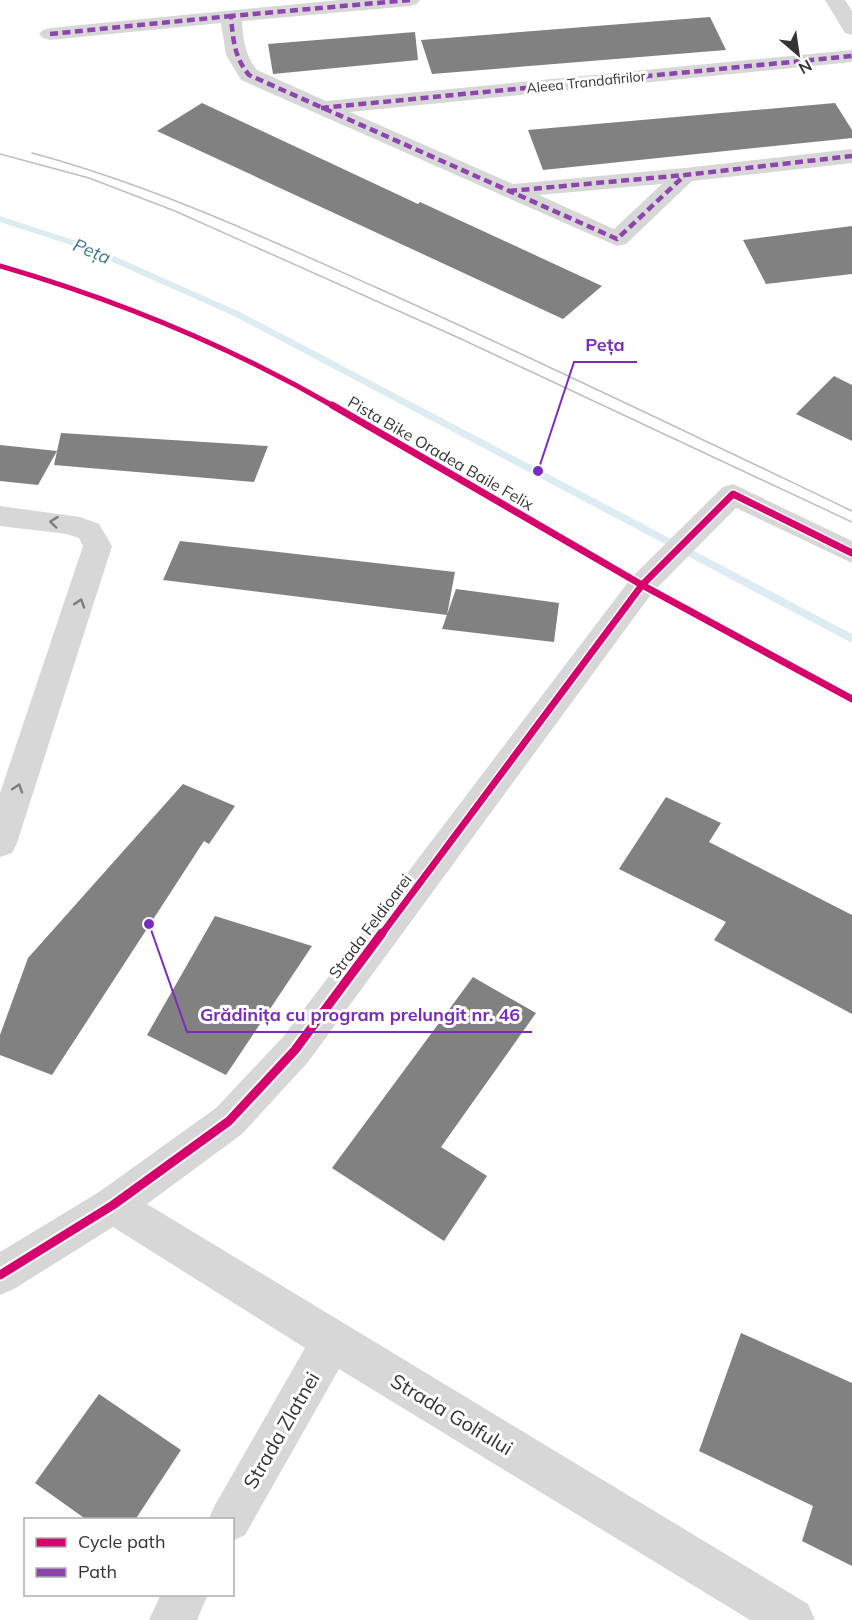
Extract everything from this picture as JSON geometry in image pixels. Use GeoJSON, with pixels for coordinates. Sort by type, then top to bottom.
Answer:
{"type":"FeatureCollection","features":[{"type":"Feature","properties":{"kind":"street"},"geometry":{"type":"LineString","coordinates":[[50,34],[410,0]]}},
{"type":"Feature","properties":{"kind":"street"},"geometry":{"type":"LineString","coordinates":[[835,0],[852,29]]}},
{"type":"Feature","properties":{"kind":"street"},"geometry":{"type":"LineString","coordinates":[[231,16],[237,62],[249,75],[617,239],[685,175]]}},
{"type":"Feature","properties":{"kind":"street","name":"Aleea Trandafirilor"},"geometry":{"type":"LineString","coordinates":[[320,108],[852,56]]}},
{"type":"Feature","properties":{"kind":"street"},"geometry":{"type":"LineString","coordinates":[[507,191],[685,175],[852,156]]}},
{"type":"Feature","properties":{"kind":"street","name":"Strada Feldioarei"},"geometry":{"type":"LineString","coordinates":[[3,1270],[113,1205],[229,1121],[295,1050],[646,581],[728,499],[852,553]]}},
{"type":"Feature","properties":{"kind":"street"},"geometry":{"type":"LineString","coordinates":[[0,516],[70,524],[89,531],[98,546],[0,843]]}},
{"type":"Feature","properties":{"kind":"street","name":"Strada Golfului"},"geometry":{"type":"LineString","coordinates":[[113,1205],[332,1341],[792,1620]]}},
{"type":"Feature","properties":{"kind":"street","name":"Strada Zlatnei"},"geometry":{"type":"LineString","coordinates":[[231,1518],[332,1341]]}},
{"type":"Feature","properties":{"kind":"street"},"geometry":{"type":"LineString","coordinates":[[172,1620],[185,1596]]}},
{"type":"Feature","properties":{"kind":"building"},"geometry":{"type":"Polygon","coordinates":[[[710,17],[726,50],[432,74],[421,40],[710,17]]]}},
{"type":"Feature","properties":{"kind":"building"},"geometry":{"type":"Polygon","coordinates":[[[415,32],[418,60],[273,74],[268,44],[415,32]]]}},
{"type":"Feature","properties":{"kind":"building"},"geometry":{"type":"Polygon","coordinates":[[[202,103],[418,204],[420,202],[602,286],[563,319],[157,131],[202,103]]]}},
{"type":"Feature","properties":{"kind":"building"},"geometry":{"type":"Polygon","coordinates":[[[835,103],[852,130],[852,138],[543,170],[528,130],[835,103]]]}},
{"type":"Feature","properties":{"kind":"building"},"geometry":{"type":"Polygon","coordinates":[[[852,226],[852,274],[766,284],[743,240],[852,226]]]}},
{"type":"Feature","properties":{"kind":"building"},"geometry":{"type":"Polygon","coordinates":[[[834,376],[852,385],[852,441],[796,414],[834,376]]]}},
{"type":"Feature","properties":{"kind":"building"},"geometry":{"type":"Polygon","coordinates":[[[61,433],[268,446],[254,482],[54,465],[61,433]]]}},
{"type":"Feature","properties":{"kind":"building"},"geometry":{"type":"Polygon","coordinates":[[[0,445],[57,451],[38,485],[0,481],[0,445]]]}},
{"type":"Feature","properties":{"kind":"building"},"geometry":{"type":"Polygon","coordinates":[[[180,541],[455,572],[447,615],[163,580],[180,541]]]}},
{"type":"Feature","properties":{"kind":"building"},"geometry":{"type":"Polygon","coordinates":[[[456,589],[559,603],[554,642],[442,629],[456,589]]]}},
{"type":"Feature","properties":{"kind":"building"},"geometry":{"type":"Polygon","coordinates":[[[183,784],[235,806],[209,844],[204,841],[52,1075],[0,1055],[0,1035],[28,958],[183,784]]]}},
{"type":"Feature","properties":{"kind":"building"},"geometry":{"type":"Polygon","coordinates":[[[666,797],[721,823],[709,842],[852,915],[852,1014],[714,940],[726,922],[619,869],[666,797]]]}},
{"type":"Feature","properties":{"kind":"building"},"geometry":{"type":"Polygon","coordinates":[[[215,916],[312,946],[226,1075],[147,1035],[215,916]]]}},
{"type":"Feature","properties":{"kind":"building"},"geometry":{"type":"Polygon","coordinates":[[[473,977],[536,1013],[441,1147],[487,1176],[444,1241],[332,1168],[473,977]]]}},
{"type":"Feature","properties":{"kind":"building"},"geometry":{"type":"Polygon","coordinates":[[[741,1333],[852,1383],[852,1566],[802,1541],[813,1506],[699,1451],[741,1333]]]}},
{"type":"Feature","properties":{"kind":"building"},"geometry":{"type":"Polygon","coordinates":[[[99,1394],[181,1450],[136,1518],[84,1518],[35,1483],[99,1394]]]}},
{"type":"Feature","properties":{"kind":"waterway","name":"Peța"},"geometry":{"type":"LineString","coordinates":[[0,219],[86,247],[237,314],[852,639]]}},
{"type":"Feature","properties":{"kind":"tram line"},"geometry":{"type":"LineString","coordinates":[[32,153],[163,196],[289,249],[433,313],[852,511]]}},
{"type":"Feature","properties":{"kind":"tram line"},"geometry":{"type":"LineString","coordinates":[[0,154],[89,178],[175,211],[459,338],[852,522]]}},
{"type":"Feature","properties":{"kind":"marked path"},"geometry":{"type":"LineString","coordinates":[[410,0],[231,16],[236,55],[249,75],[617,239],[685,175]]}},
{"type":"Feature","properties":{"kind":"marked path"},"geometry":{"type":"LineString","coordinates":[[50,34],[231,16]]}},
{"type":"Feature","properties":{"kind":"marked path"},"geometry":{"type":"LineString","coordinates":[[321,108],[852,56]]}},
{"type":"Feature","properties":{"kind":"marked path"},"geometry":{"type":"LineString","coordinates":[[509,191],[685,175],[852,156]]}},
{"type":"Feature","properties":{"kind":"cycle path","name":"Pista Bike Oradea Baile Felix"},"geometry":{"type":"LineString","coordinates":[[0,266],[59,283],[185,330],[290,381],[642,585],[852,699]]}},
{"type":"Feature","properties":{"kind":"cycle path"},"geometry":{"type":"LineString","coordinates":[[0,1275],[113,1205],[229,1121],[295,1050],[642,585],[733,494],[852,553]]}},
{"type":"Feature","properties":{"kind":"place","name":"Peța"},"geometry":{"type":"Point","coordinates":[538,471]}},
{"type":"Feature","properties":{"kind":"place","name":"Grădinița cu program prelungit nr. 46"},"geometry":{"type":"Point","coordinates":[149,924]}}]}
